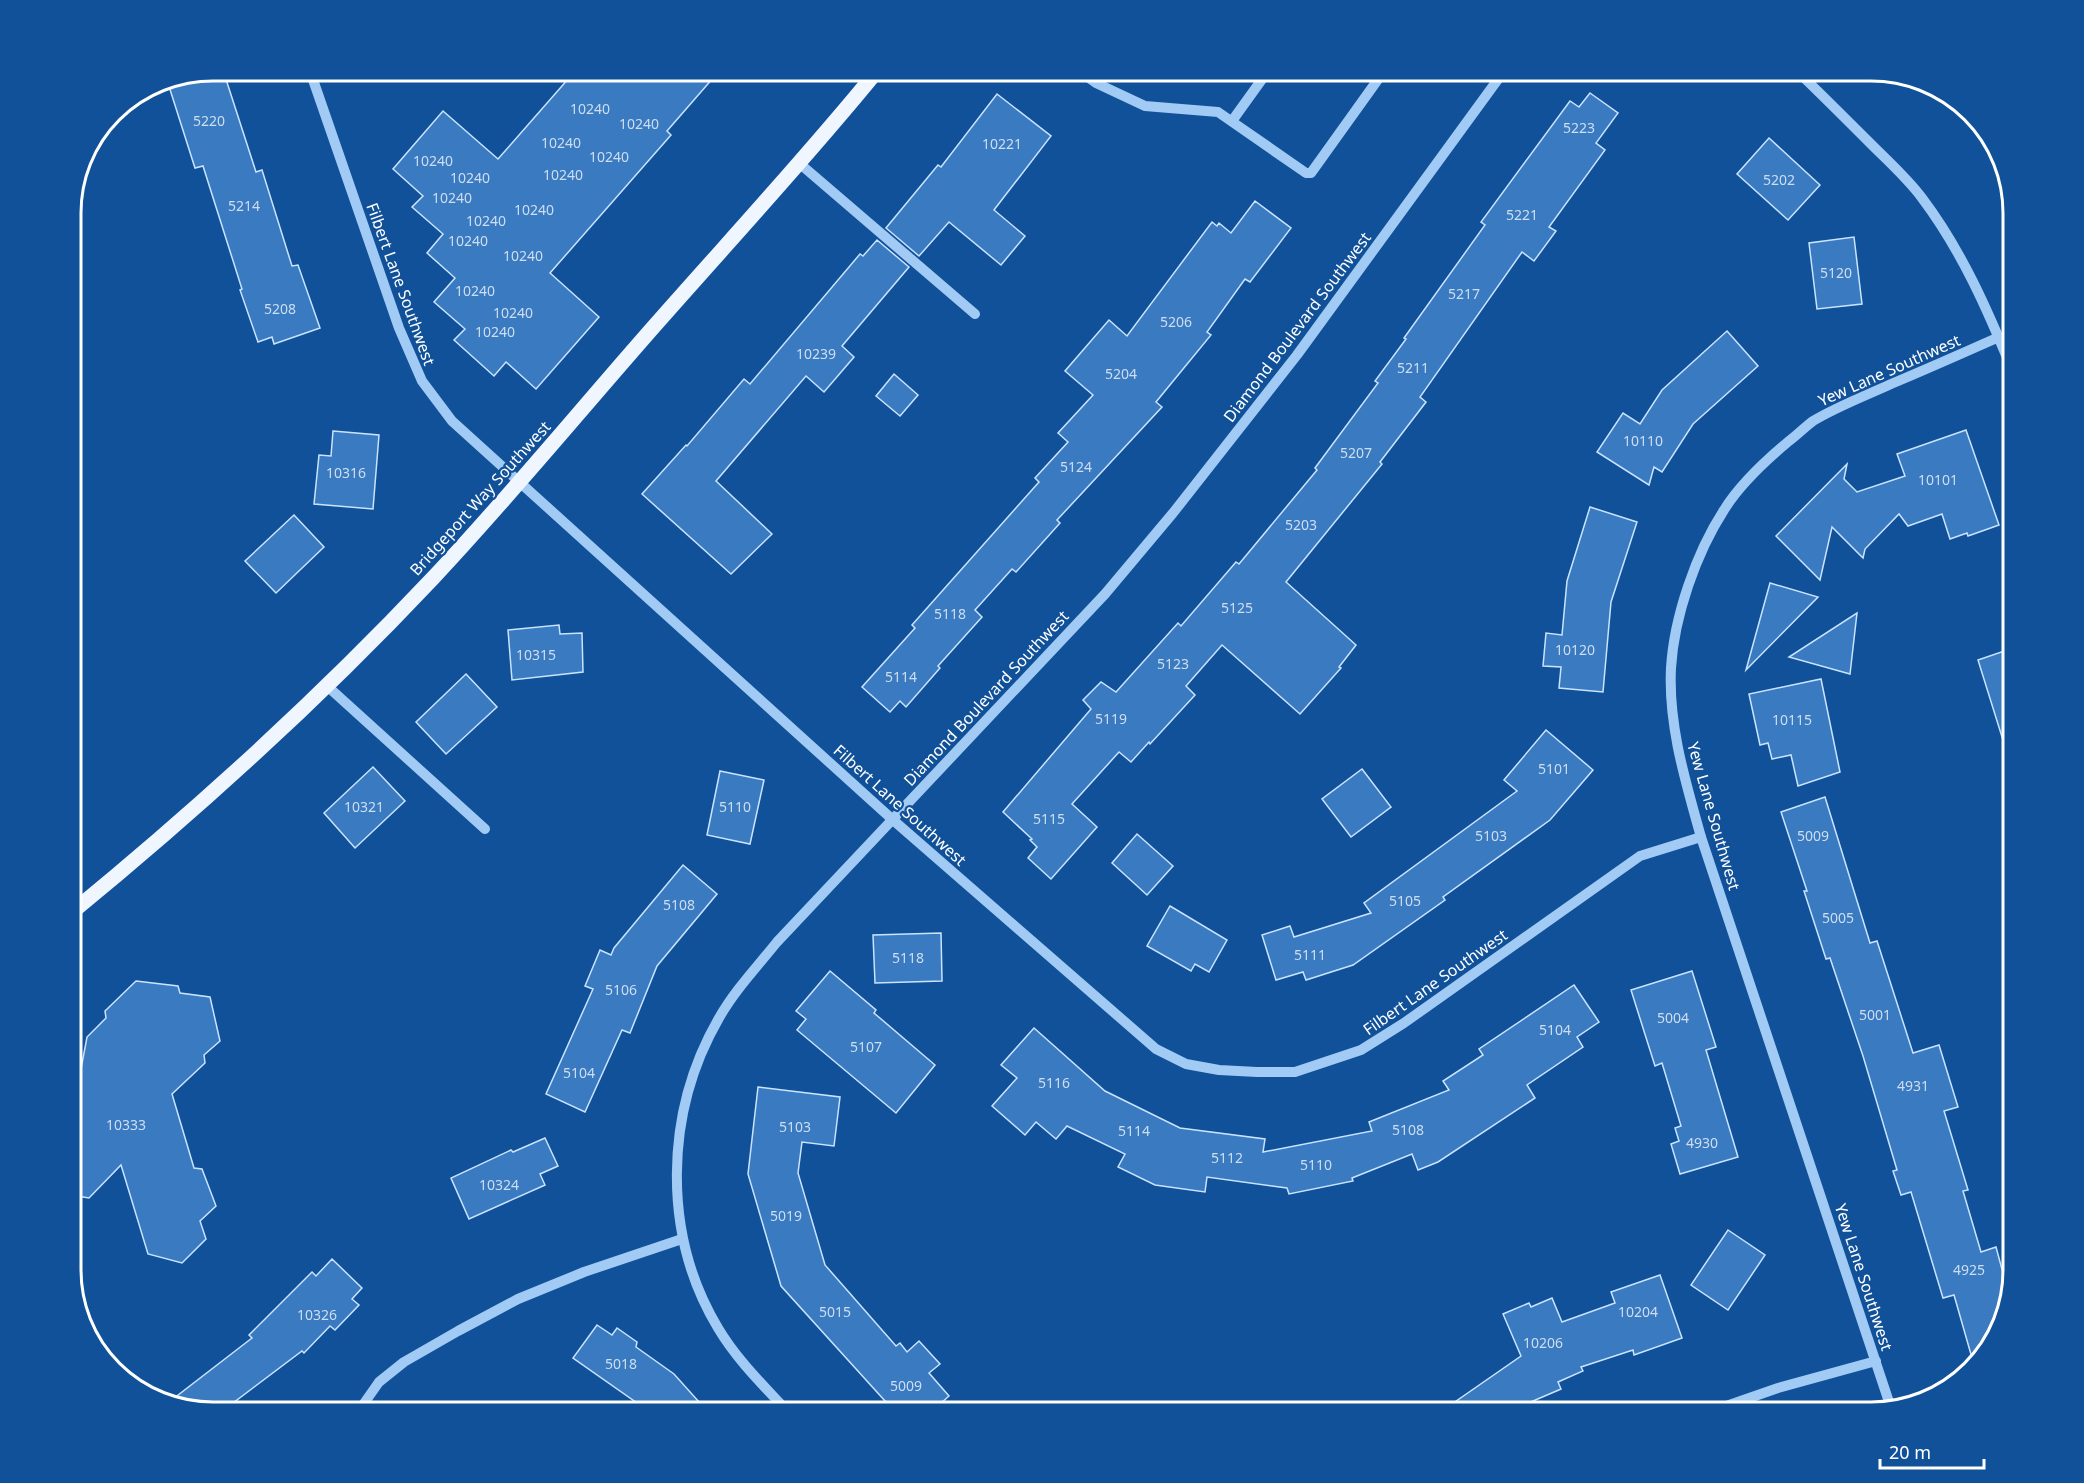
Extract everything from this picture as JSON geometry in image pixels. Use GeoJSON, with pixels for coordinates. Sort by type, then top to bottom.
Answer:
{"type":"FeatureCollection","features":[{"type":"Feature","properties":{"kind":"main road","name":"Bridgeport Way Southwest"},"geometry":{"type":"LineString","coordinates":[[81,905],[202,802],[326,686],[432,579],[520,483],[868,81]]}},
{"type":"Feature","properties":{"kind":"street","name":"Filbert Lane Southwest"},"geometry":{"type":"LineString","coordinates":[[314,81],[385,293],[422,381],[452,421],[893,820],[1156,1049],[1186,1064],[1219,1070],[1257,1072],[1295,1072],[1361,1050],[1404,1023],[1640,856],[1701,837]]}},
{"type":"Feature","properties":{"kind":"street"},"geometry":{"type":"LineString","coordinates":[[1093,81],[1145,106],[1218,111],[1306,172],[1311,173],[1376,81]]}},
{"type":"Feature","properties":{"kind":"street"},"geometry":{"type":"LineString","coordinates":[[1232,121],[1260,81]]}},
{"type":"Feature","properties":{"kind":"street","name":"Diamond Boulevard Southwest"},"geometry":{"type":"LineString","coordinates":[[778,1402],[735,1353],[720,1330],[696,1283],[682,1239],[677,1189],[677,1160],[682,1125],[691,1084],[703,1050],[719,1018],[742,983],[777,942],[1104,594],[1173,513],[1298,355],[1496,81]]}},
{"type":"Feature","properties":{"kind":"street"},"geometry":{"type":"LineString","coordinates":[[1808,81],[1902,174],[1921,196],[1970,274],[2003,347]]}},
{"type":"Feature","properties":{"kind":"street"},"geometry":{"type":"LineString","coordinates":[[799,163],[975,314]]}},
{"type":"Feature","properties":{"kind":"street","name":"Yew Lane Southwest"},"geometry":{"type":"LineString","coordinates":[[1889,1401],[1701,837],[1683,771],[1673,714],[1671,668],[1679,619],[1693,575],[1708,539],[1724,510],[1753,475],[1812,422],[1850,402],[1999,337]]}},
{"type":"Feature","properties":{"kind":"street"},"geometry":{"type":"LineString","coordinates":[[326,686],[485,829]]}},
{"type":"Feature","properties":{"kind":"street"},"geometry":{"type":"LineString","coordinates":[[366,1402],[380,1382],[404,1362],[518,1299],[584,1272],[682,1239]]}},
{"type":"Feature","properties":{"kind":"street"},"geometry":{"type":"LineString","coordinates":[[1739,1402],[1778,1388],[1876,1361]]}},
{"type":"Feature","properties":{"kind":"building"},"geometry":{"type":"Polygon","coordinates":[[[227,81],[256,172],[262,170],[292,266],[298,265],[320,328],[274,344],[272,337],[258,342],[203,166],[195,168],[170,89],[196,82],[227,81]]]}},
{"type":"Feature","properties":{"kind":"building"},"geometry":{"type":"Polygon","coordinates":[[[566,81],[710,81],[667,131],[671,135],[550,273],[599,317],[536,389],[506,362],[494,376],[454,340],[465,329],[434,302],[455,278],[427,253],[443,234],[412,207],[423,196],[393,169],[443,111],[498,159],[566,81]]]}},
{"type":"Feature","properties":{"kind":"building"},"geometry":{"type":"Polygon","coordinates":[[[1590,93],[1618,113],[1596,143],[1605,150],[1549,227],[1556,231],[1534,261],[1522,252],[1420,397],[1426,402],[1380,462],[1382,464],[1286,582],[1356,645],[1339,667],[1341,668],[1300,714],[1222,645],[1186,686],[1195,695],[1150,744],[1149,742],[1131,762],[1119,752],[1072,804],[1097,827],[1051,879],[1028,858],[1037,847],[1030,840],[1032,839],[1003,812],[1091,709],[1083,700],[1101,682],[1116,692],[1178,623],[1181,626],[1236,562],[1239,564],[1317,470],[1315,468],[1378,383],[1375,381],[1406,339],[1404,338],[1485,225],[1481,222],[1570,101],[1579,107],[1590,93]]]}},
{"type":"Feature","properties":{"kind":"building"},"geometry":{"type":"Polygon","coordinates":[[[997,94],[1051,136],[994,210],[1025,236],[1001,265],[949,222],[919,256],[886,228],[938,165],[941,167],[997,94]]]}},
{"type":"Feature","properties":{"kind":"building"},"geometry":{"type":"Polygon","coordinates":[[[1769,138],[1820,185],[1788,220],[1737,174],[1769,138]]]}},
{"type":"Feature","properties":{"kind":"building"},"geometry":{"type":"Polygon","coordinates":[[[1255,201],[1291,228],[1250,282],[1245,279],[1207,332],[1211,335],[1156,402],[1162,407],[1057,520],[1060,523],[1016,572],[1012,569],[975,610],[982,617],[938,666],[940,668],[906,707],[900,701],[890,712],[862,687],[915,628],[912,625],[1039,482],[1035,478],[1068,442],[1058,433],[1093,395],[1065,371],[1109,320],[1127,336],[1212,222],[1217,226],[1219,223],[1231,233],[1255,201]]]}},
{"type":"Feature","properties":{"kind":"building"},"geometry":{"type":"Polygon","coordinates":[[[1854,237],[1862,304],[1817,309],[1809,243],[1854,237]]]}},
{"type":"Feature","properties":{"kind":"building"},"geometry":{"type":"Polygon","coordinates":[[[877,240],[909,267],[842,346],[854,357],[824,392],[806,376],[716,481],[772,534],[731,574],[642,494],[687,446],[744,379],[750,384],[860,254],[863,256],[877,240]]]}},
{"type":"Feature","properties":{"kind":"building"},"geometry":{"type":"Polygon","coordinates":[[[1727,331],[1758,366],[1693,424],[1662,472],[1654,467],[1649,485],[1597,452],[1623,413],[1640,424],[1662,390],[1727,331]]]}},
{"type":"Feature","properties":{"kind":"building"},"geometry":{"type":"Polygon","coordinates":[[[894,374],[918,395],[900,416],[876,396],[894,374]]]}},
{"type":"Feature","properties":{"kind":"building"},"geometry":{"type":"Polygon","coordinates":[[[1966,430],[1999,525],[1968,536],[1967,533],[1950,539],[1942,514],[1908,526],[1899,514],[1865,549],[1863,558],[1832,527],[1820,580],[1776,536],[1847,464],[1844,479],[1857,492],[1905,476],[1897,454],[1966,430]]]}},
{"type":"Feature","properties":{"kind":"building"},"geometry":{"type":"Polygon","coordinates":[[[333,431],[379,435],[373,509],[314,504],[319,455],[331,456],[333,431]]]}},
{"type":"Feature","properties":{"kind":"building"},"geometry":{"type":"Polygon","coordinates":[[[1590,507],[1637,522],[1611,602],[1603,692],[1559,688],[1561,667],[1543,666],[1546,633],[1562,635],[1567,581],[1590,507]]]}},
{"type":"Feature","properties":{"kind":"building"},"geometry":{"type":"Polygon","coordinates":[[[294,515],[324,547],[276,593],[245,561],[294,515]]]}},
{"type":"Feature","properties":{"kind":"building"},"geometry":{"type":"Polygon","coordinates":[[[1770,583],[1818,597],[1746,670],[1770,583]]]}},
{"type":"Feature","properties":{"kind":"building"},"geometry":{"type":"Polygon","coordinates":[[[1857,613],[1850,674],[1789,657],[1857,613]]]}},
{"type":"Feature","properties":{"kind":"building"},"geometry":{"type":"Polygon","coordinates":[[[559,625],[560,634],[582,633],[583,672],[512,680],[508,630],[559,625]]]}},
{"type":"Feature","properties":{"kind":"building"},"geometry":{"type":"Polygon","coordinates":[[[2003,651],[2003,740],[1978,660],[2003,651]]]}},
{"type":"Feature","properties":{"kind":"building"},"geometry":{"type":"Polygon","coordinates":[[[466,674],[497,707],[446,754],[416,722],[466,674]]]}},
{"type":"Feature","properties":{"kind":"building"},"geometry":{"type":"Polygon","coordinates":[[[1821,679],[1840,772],[1798,786],[1791,755],[1772,759],[1768,743],[1760,745],[1749,694],[1821,679]]]}},
{"type":"Feature","properties":{"kind":"building"},"geometry":{"type":"Polygon","coordinates":[[[1546,730],[1593,770],[1550,820],[1443,897],[1445,900],[1353,965],[1306,980],[1303,972],[1276,980],[1262,935],[1290,926],[1294,937],[1371,913],[1364,903],[1517,791],[1504,780],[1546,730]]]}},
{"type":"Feature","properties":{"kind":"building"},"geometry":{"type":"Polygon","coordinates":[[[373,767],[405,801],[355,848],[324,813],[373,767]]]}},
{"type":"Feature","properties":{"kind":"building"},"geometry":{"type":"Polygon","coordinates":[[[1362,769],[1391,807],[1351,837],[1322,799],[1362,769]]]}},
{"type":"Feature","properties":{"kind":"building"},"geometry":{"type":"Polygon","coordinates":[[[720,771],[764,780],[750,844],[707,835],[720,771]]]}},
{"type":"Feature","properties":{"kind":"building"},"geometry":{"type":"Polygon","coordinates":[[[1825,797],[1870,943],[1877,941],[1913,1053],[1939,1045],[1958,1107],[1944,1111],[1968,1190],[1963,1191],[1981,1252],[1996,1247],[2003,1273],[2000,1296],[1993,1320],[1971,1356],[1954,1295],[1943,1298],[1911,1192],[1901,1195],[1893,1171],[1897,1170],[1863,1056],[1830,958],[1826,959],[1781,812],[1825,797]]]}},
{"type":"Feature","properties":{"kind":"building"},"geometry":{"type":"Polygon","coordinates":[[[1137,834],[1173,866],[1147,895],[1112,863],[1137,834]]]}},
{"type":"Feature","properties":{"kind":"building"},"geometry":{"type":"Polygon","coordinates":[[[683,865],[717,894],[657,966],[630,1033],[622,1030],[585,1112],[546,1094],[593,989],[585,986],[600,950],[611,955],[614,948],[683,865]]]}},
{"type":"Feature","properties":{"kind":"building"},"geometry":{"type":"Polygon","coordinates":[[[1170,906],[1227,940],[1209,972],[1195,964],[1191,971],[1147,946],[1170,906]]]}},
{"type":"Feature","properties":{"kind":"building"},"geometry":{"type":"Polygon","coordinates":[[[941,933],[942,981],[875,983],[873,935],[941,933]]]}},
{"type":"Feature","properties":{"kind":"building"},"geometry":{"type":"Polygon","coordinates":[[[830,971],[876,1010],[874,1013],[935,1065],[896,1113],[797,1030],[806,1019],[796,1011],[830,971]]]}},
{"type":"Feature","properties":{"kind":"building"},"geometry":{"type":"Polygon","coordinates":[[[1692,971],[1716,1047],[1706,1050],[1738,1157],[1680,1174],[1671,1144],[1679,1141],[1675,1128],[1681,1126],[1662,1063],[1655,1066],[1631,990],[1692,971]]]}},
{"type":"Feature","properties":{"kind":"building"},"geometry":{"type":"Polygon","coordinates":[[[136,981],[178,986],[180,993],[210,997],[220,1041],[204,1055],[205,1063],[172,1094],[194,1168],[202,1169],[216,1206],[200,1221],[206,1239],[182,1263],[148,1254],[121,1165],[89,1198],[81,1197],[81,1069],[87,1037],[106,1018],[105,1011],[136,981]]]}},
{"type":"Feature","properties":{"kind":"building"},"geometry":{"type":"Polygon","coordinates":[[[1574,985],[1599,1022],[1577,1037],[1583,1047],[1527,1085],[1535,1098],[1438,1162],[1418,1170],[1412,1154],[1352,1178],[1353,1181],[1289,1194],[1287,1188],[1207,1177],[1205,1192],[1155,1185],[1118,1167],[1125,1154],[1067,1126],[1056,1139],[1036,1122],[1025,1135],[992,1106],[1017,1078],[1001,1065],[1034,1028],[1105,1091],[1180,1128],[1265,1139],[1263,1152],[1372,1131],[1369,1122],[1449,1090],[1443,1081],[1483,1055],[1479,1049],[1574,985]]]}},
{"type":"Feature","properties":{"kind":"building"},"geometry":{"type":"Polygon","coordinates":[[[758,1087],[840,1097],[834,1146],[802,1142],[798,1173],[825,1265],[896,1346],[900,1343],[907,1352],[919,1341],[940,1364],[929,1373],[949,1396],[942,1402],[886,1402],[781,1286],[748,1174],[758,1087]]]}},
{"type":"Feature","properties":{"kind":"building"},"geometry":{"type":"Polygon","coordinates":[[[545,1138],[558,1166],[540,1174],[545,1185],[469,1219],[451,1178],[511,1150],[513,1152],[545,1138]]]}},
{"type":"Feature","properties":{"kind":"building"},"geometry":{"type":"Polygon","coordinates":[[[1728,1230],[1765,1255],[1728,1310],[1691,1285],[1728,1230]]]}},
{"type":"Feature","properties":{"kind":"building"},"geometry":{"type":"Polygon","coordinates":[[[332,1259],[362,1288],[352,1299],[359,1305],[335,1330],[330,1326],[304,1353],[302,1351],[234,1402],[196,1401],[176,1396],[252,1338],[249,1335],[312,1272],[316,1276],[332,1259]]]}},
{"type":"Feature","properties":{"kind":"building"},"geometry":{"type":"Polygon","coordinates":[[[1660,1275],[1682,1338],[1634,1355],[1633,1350],[1581,1367],[1583,1371],[1558,1382],[1561,1389],[1531,1402],[1455,1402],[1521,1356],[1503,1314],[1529,1303],[1531,1307],[1552,1298],[1562,1322],[1615,1303],[1611,1292],[1660,1275]]]}},
{"type":"Feature","properties":{"kind":"building"},"geometry":{"type":"Polygon","coordinates":[[[597,1325],[612,1335],[617,1328],[637,1342],[636,1347],[674,1374],[699,1402],[636,1402],[573,1358],[597,1325]]]}}]}
